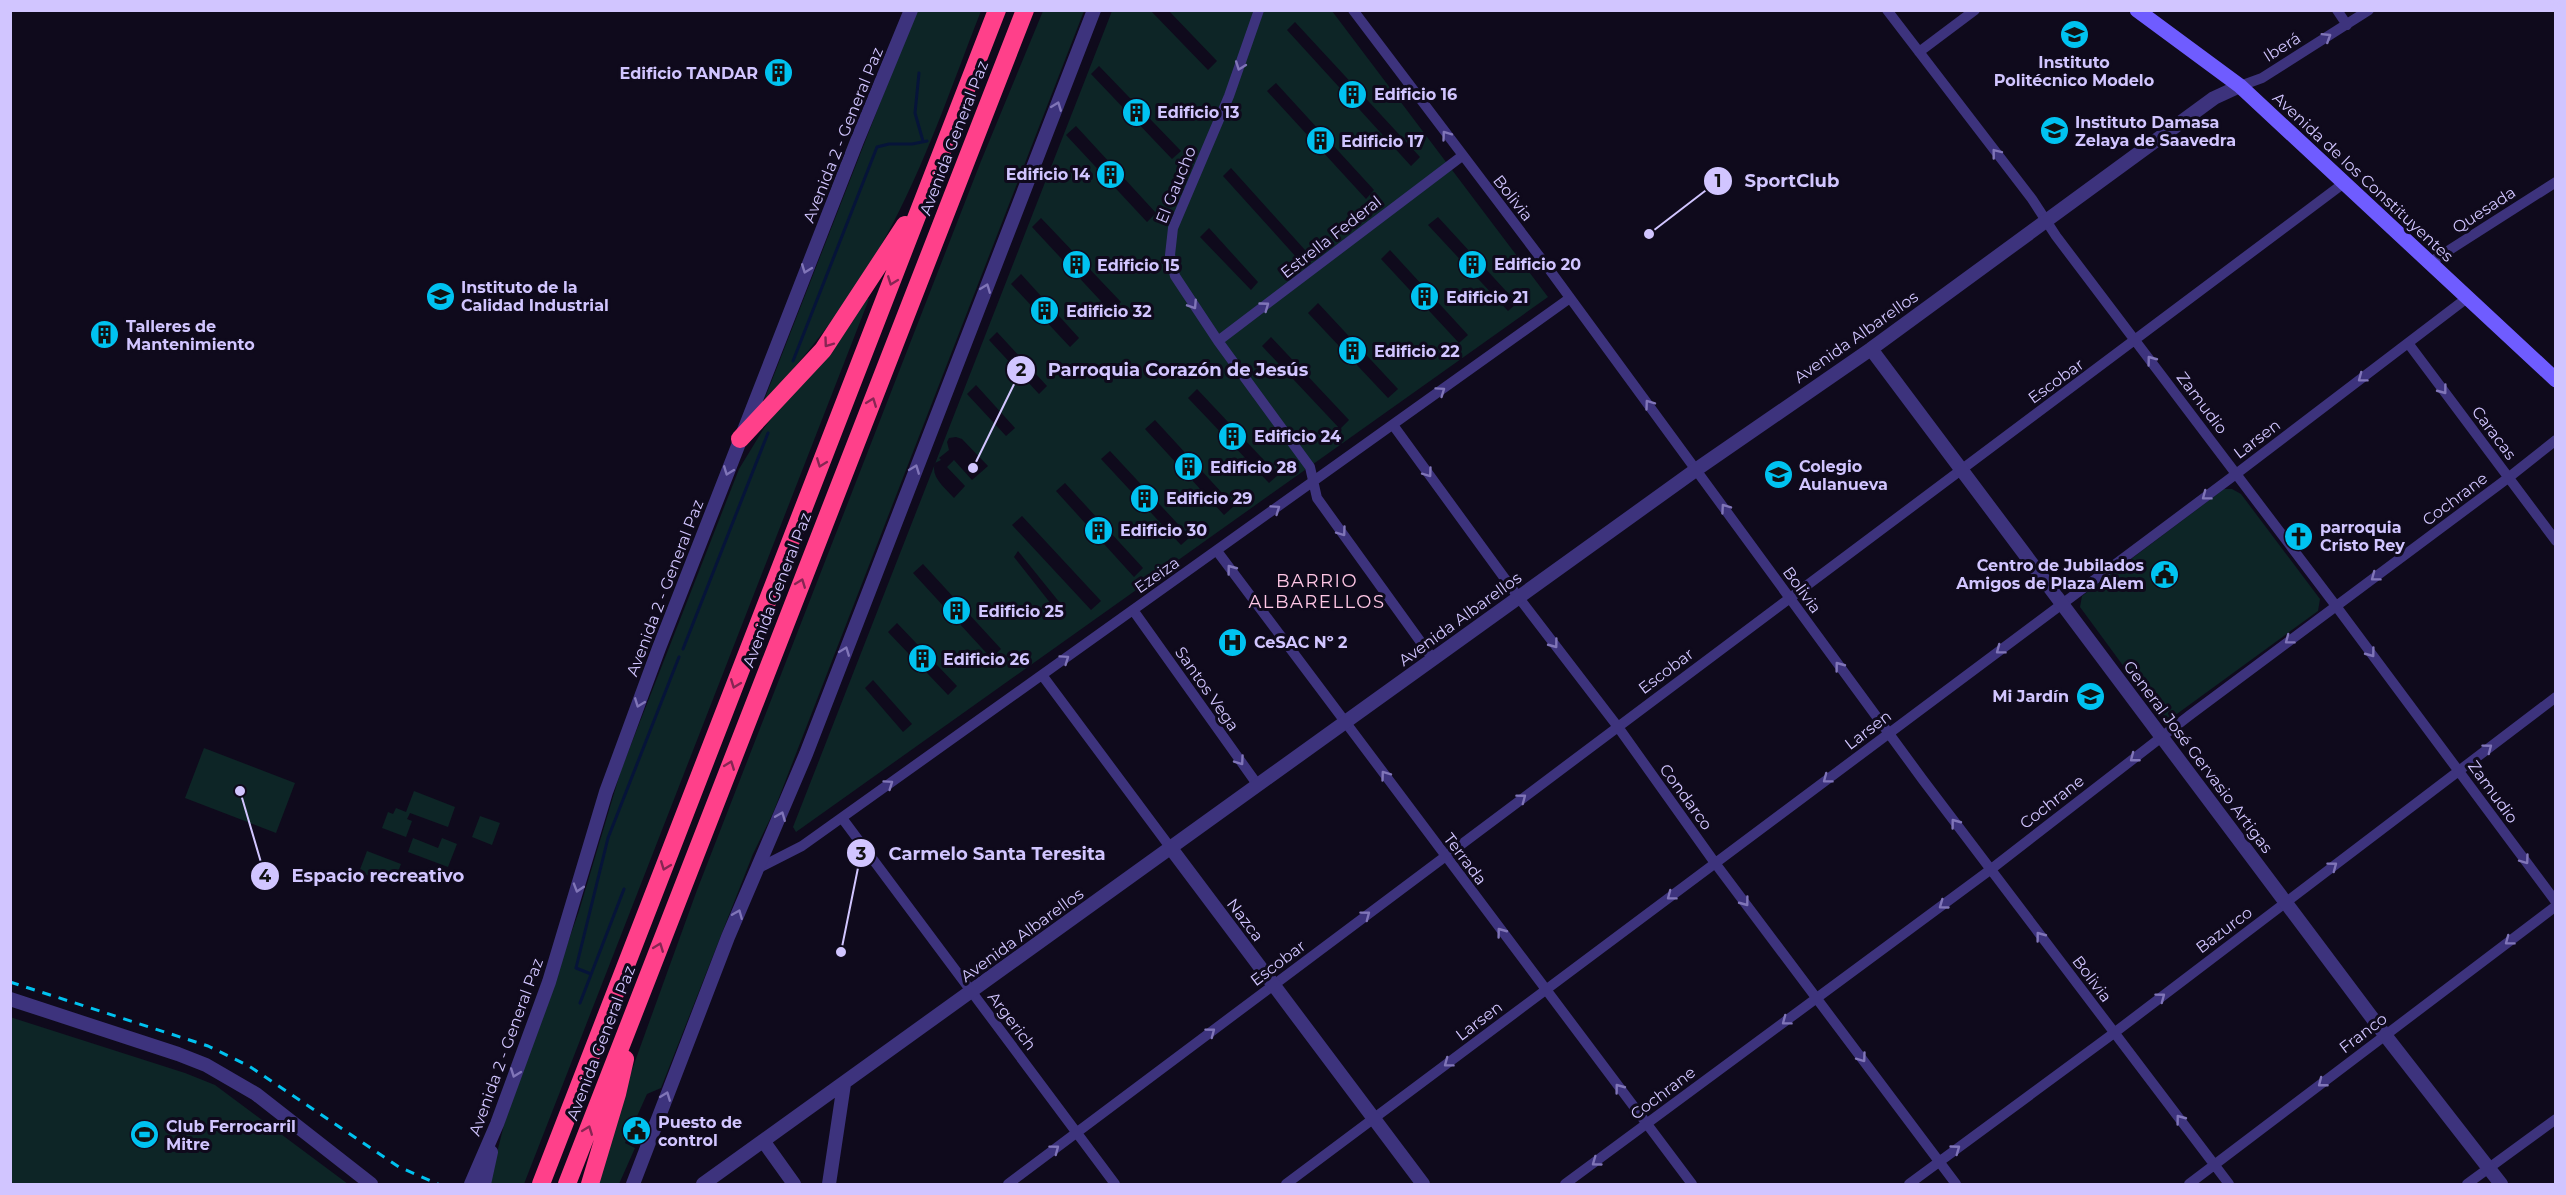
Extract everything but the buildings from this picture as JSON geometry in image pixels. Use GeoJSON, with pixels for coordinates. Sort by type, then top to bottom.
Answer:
{"type":"FeatureCollection","features":[{"type":"Feature","properties":{"kind":"highway","name":"Avenida General Paz"},"geometry":{"type":"LineString","coordinates":[[541,1185],[997,10]]}},
{"type":"Feature","properties":{"kind":"highway","name":"Avenida General Paz"},"geometry":{"type":"LineString","coordinates":[[567,1185],[1025,10]]}},
{"type":"Feature","properties":{"kind":"highway"},"geometry":{"type":"LineString","coordinates":[[740,439],[823,350],[928,188]]}},
{"type":"Feature","properties":{"kind":"highway"},"geometry":{"type":"LineString","coordinates":[[590,1185],[617,1094],[638,1001]]}},
{"type":"Feature","properties":{"kind":"main road","name":"Avenida de los Constituyentes"},"geometry":{"type":"LineString","coordinates":[[2137,10],[2240,87],[2556,380]]}},
{"type":"Feature","properties":{"kind":"street","name":"Avenida 2 - General Paz"},"geometry":{"type":"LineString","coordinates":[[471,1185],[497,1124],[557,958],[614,769],[852,151],[911,10]]}},
{"type":"Feature","properties":{"kind":"street"},"geometry":{"type":"LineString","coordinates":[[631,1185],[757,869],[806,754],[1094,10]]}},
{"type":"Feature","properties":{"kind":"street","name":"El Gaucho"},"geometry":{"type":"LineString","coordinates":[[1259,10],[1229,96],[1171,236],[1170,255],[1175,276],[1218,341],[1310,467],[1317,498],[1433,659]]}},
{"type":"Feature","properties":{"kind":"street","name":"Bolivia"},"geometry":{"type":"LineString","coordinates":[[1353,10],[1697,469],[1789,598],[1990,870],[2229,1185]]}},
{"type":"Feature","properties":{"kind":"street","name":"Zamudio"},"geometry":{"type":"LineString","coordinates":[[1887,10],[2032,199],[2046,221],[2336,606],[2556,904]]}},
{"type":"Feature","properties":{"kind":"street"},"geometry":{"type":"LineString","coordinates":[[1919,52],[1975,10]]}},
{"type":"Feature","properties":{"kind":"street"},"geometry":{"type":"LineString","coordinates":[[2337,10],[2347,25]]}},
{"type":"Feature","properties":{"kind":"street","name":"Iberá"},"geometry":{"type":"LineString","coordinates":[[2240,87],[2262,78],[2369,10]]}},
{"type":"Feature","properties":{"kind":"street","name":"Avenida Albarellos"},"geometry":{"type":"LineString","coordinates":[[703,1185],[1697,469],[1871,349],[2214,98],[2240,87]]}},
{"type":"Feature","properties":{"kind":"street","name":"Estrella Federal"},"geometry":{"type":"LineString","coordinates":[[1218,341],[1462,156]]}},
{"type":"Feature","properties":{"kind":"street","name":"Quesada"},"geometry":{"type":"LineString","coordinates":[[2429,263],[2556,182]]}},
{"type":"Feature","properties":{"kind":"street","name":"Escobar"},"geometry":{"type":"LineString","coordinates":[[1008,1185],[2344,183]]}},
{"type":"Feature","properties":{"kind":"street","name":"Ezeiza"},"geometry":{"type":"LineString","coordinates":[[757,869],[798,849],[1570,298]]}},
{"type":"Feature","properties":{"kind":"street","name":"Larsen"},"geometry":{"type":"LineString","coordinates":[[1286,1185],[2236,474],[2467,298]]}},
{"type":"Feature","properties":{"kind":"street","name":"Caracas"},"geometry":{"type":"LineString","coordinates":[[2408,343],[2556,541]]}},
{"type":"Feature","properties":{"kind":"street","name":"General José Gervasio Artigas"},"geometry":{"type":"LineString","coordinates":[[1871,349],[2385,1035],[2501,1185]]}},
{"type":"Feature","properties":{"kind":"street","name":"Condarco"},"geometry":{"type":"LineString","coordinates":[[1394,425],[1519,598],[1618,727],[1715,863],[1818,997],[1956,1185]]}},
{"type":"Feature","properties":{"kind":"street","name":"Cochrane"},"geometry":{"type":"LineString","coordinates":[[1565,1185],[1990,870],[2162,736],[2556,440]]}},
{"type":"Feature","properties":{"kind":"street","name":"Terrada"},"geometry":{"type":"LineString","coordinates":[[1217,551],[1444,857],[1692,1185]]}},
{"type":"Feature","properties":{"kind":"street","name":"Santos Vega"},"geometry":{"type":"LineString","coordinates":[[1133,610],[1257,784]]}},
{"type":"Feature","properties":{"kind":"street","name":"Nazca"},"geometry":{"type":"LineString","coordinates":[[1042,675],[1423,1185]]}},
{"type":"Feature","properties":{"kind":"street","name":"Bazurco"},"geometry":{"type":"LineString","coordinates":[[1909,1185],[2114,1033],[2556,697]]}},
{"type":"Feature","properties":{"kind":"street","name":"Argerich"},"geometry":{"type":"LineString","coordinates":[[842,818],[1115,1185]]}},
{"type":"Feature","properties":{"kind":"street","name":"Franco"},"geometry":{"type":"LineString","coordinates":[[2189,1185],[2556,904]]}},
{"type":"Feature","properties":{"kind":"street"},"geometry":{"type":"LineString","coordinates":[[10,999],[206,1065],[256,1094],[371,1185]]}},
{"type":"Feature","properties":{"kind":"street"},"geometry":{"type":"LineString","coordinates":[[829,1185],[844,1084]]}},
{"type":"Feature","properties":{"kind":"street"},"geometry":{"type":"LineString","coordinates":[[2467,1185],[2556,1119]]}},
{"type":"Feature","properties":{"kind":"street"},"geometry":{"type":"LineString","coordinates":[[484,1185],[497,1124]]}},
{"type":"Feature","properties":{"kind":"street"},"geometry":{"type":"LineString","coordinates":[[764,1142],[794,1185]]}},
{"type":"Feature","properties":{"kind":"green space"},"geometry":{"type":"Polygon","coordinates":[[[916,11],[981,11],[925,155],[885,238],[859,282],[829,324],[763,403],[916,11]]]}},
{"type":"Feature","properties":{"kind":"green space"},"geometry":{"type":"Polygon","coordinates":[[[1043,11],[1084,11],[773,813],[753,854],[661,1088],[647,1094],[625,1143],[635,1148],[619,1184],[596,1184],[625,1089],[697,890],[981,161],[1043,11]]]}},
{"type":"Feature","properties":{"kind":"green space"},"geometry":{"type":"Polygon","coordinates":[[[1112,11],[1151,11],[1208,70],[1217,61],[1169,11],[1332,11],[1548,297],[796,832],[793,827],[935,465],[936,478],[954,498],[965,486],[947,467],[954,460],[972,480],[988,466],[962,439],[956,437],[949,438],[947,442],[949,450],[939,458],[941,460],[935,463],[1112,11]],[[1295,22],[1287,30],[1411,166],[1420,157],[1295,22]],[[1099,66],[1091,74],[1172,159],[1181,151],[1099,66]],[[1276,83],[1267,91],[1366,199],[1374,190],[1276,83]],[[1076,126],[1066,135],[1147,222],[1156,213],[1076,126]],[[1231,168],[1223,176],[1297,258],[1305,250],[1231,168]],[[1438,217],[1428,225],[1508,311],[1517,303],[1438,217]],[[1041,218],[1032,227],[1111,312],[1121,302],[1041,218]],[[1209,228],[1200,237],[1251,290],[1258,282],[1209,228]],[[1390,250],[1381,259],[1459,343],[1468,335],[1390,250]],[[1021,274],[1011,284],[1070,347],[1079,338],[1021,274]],[[1318,303],[1308,313],[1388,398],[1398,389],[1318,303]],[[997,332],[989,340],[1039,394],[1047,386],[997,332]],[[1271,337],[1262,346],[1340,429],[1349,420],[1271,337]],[[976,385],[967,394],[1006,436],[1015,428],[976,385]],[[1197,389],[1188,398],[1269,483],[1278,475],[1197,389]],[[1155,420],[1145,429],[1224,515],[1234,506],[1155,420]],[[1110,451],[1101,459],[1181,545],[1190,537],[1110,451]],[[1065,483],[1056,491],[1134,577],[1143,568],[1065,483]],[[1022,516],[1012,525],[1091,610],[1101,601],[1022,516]],[[1018,551],[1014,557],[1055,609],[1060,603],[1018,551]],[[923,564],[913,573],[991,658],[1001,649],[923,564]],[[897,623],[888,632],[948,695],[957,686],[897,623]],[[873,680],[865,688],[903,732],[912,724],[873,680]]]}},
{"type":"Feature","properties":{"kind":"green space"},"geometry":{"type":"Polygon","coordinates":[[[866,298],[869,299],[524,1184],[489,1184],[506,1117],[579,911],[621,770],[739,469],[764,428],[866,298]]]}},
{"type":"Feature","properties":{"kind":"green space"},"geometry":{"type":"Polygon","coordinates":[[[2224,489],[2232,489],[2241,494],[2320,599],[2318,611],[2170,719],[2163,720],[2080,607],[2082,596],[2224,489]]]}},
{"type":"Feature","properties":{"kind":"green space"},"geometry":{"type":"Polygon","coordinates":[[[204,748],[295,783],[276,833],[185,798],[204,748]]]}},
{"type":"Feature","properties":{"kind":"green space"},"geometry":{"type":"Polygon","coordinates":[[[414,791],[455,807],[448,827],[410,813],[407,819],[412,821],[406,837],[382,828],[388,812],[393,814],[396,808],[406,812],[414,791]]]}},
{"type":"Feature","properties":{"kind":"green space"},"geometry":{"type":"Polygon","coordinates":[[[480,816],[500,823],[492,845],[472,837],[480,816]]]}},
{"type":"Feature","properties":{"kind":"green space"},"geometry":{"type":"Polygon","coordinates":[[[413,838],[438,848],[442,838],[457,844],[448,867],[408,852],[413,838]]]}},
{"type":"Feature","properties":{"kind":"green space"},"geometry":{"type":"Polygon","coordinates":[[[367,851],[401,864],[393,885],[359,872],[367,851]]]}},
{"type":"Feature","properties":{"kind":"green space","name":"Club Ferrocarril Mitre"},"geometry":{"type":"Polygon","coordinates":[[[10,1017],[185,1073],[215,1085],[348,1184],[11,1184],[10,1017]]]}},
{"type":"Feature","properties":{"kind":"waterway"},"geometry":{"type":"LineString","coordinates":[[919,73],[915,113],[923,141]]}},
{"type":"Feature","properties":{"kind":"waterway"},"geometry":{"type":"LineString","coordinates":[[793,361],[877,147],[927,141]]}},
{"type":"Feature","properties":{"kind":"waterway"},"geometry":{"type":"LineString","coordinates":[[683,649],[768,433]]}},
{"type":"Feature","properties":{"kind":"waterway"},"geometry":{"type":"LineString","coordinates":[[591,974],[576,968],[608,838],[679,657]]}},
{"type":"Feature","properties":{"kind":"waterway"},"geometry":{"type":"LineString","coordinates":[[580,1003],[624,889]]}},
{"type":"Feature","properties":{"kind":"railway"},"geometry":{"type":"LineString","coordinates":[[10,982],[208,1046],[249,1066],[399,1167],[438,1184]]}},
{"type":"Feature","properties":{"kind":"place","name":"Instituto Politécnico Modelo"},"geometry":{"type":"Point","coordinates":[2074,34]}},
{"type":"Feature","properties":{"kind":"place","name":"Edificio TANDAR"},"geometry":{"type":"Point","coordinates":[779,73]}},
{"type":"Feature","properties":{"kind":"place","name":"Edificio 16"},"geometry":{"type":"Point","coordinates":[1353,94]}},
{"type":"Feature","properties":{"kind":"place","name":"Edificio 13"},"geometry":{"type":"Point","coordinates":[1136,112]}},
{"type":"Feature","properties":{"kind":"place","name":"Instituto Damasa Zelaya de Saavedra"},"geometry":{"type":"Point","coordinates":[2054,131]}},
{"type":"Feature","properties":{"kind":"place","name":"Edificio 17"},"geometry":{"type":"Point","coordinates":[1320,141]}},
{"type":"Feature","properties":{"kind":"place","name":"Edificio 14"},"geometry":{"type":"Point","coordinates":[1111,174]}},
{"type":"Feature","properties":{"kind":"place","name":"SportClub"},"geometry":{"type":"Point","coordinates":[1649,234]}},
{"type":"Feature","properties":{"kind":"place","name":"Edificio 20"},"geometry":{"type":"Point","coordinates":[1473,264]}},
{"type":"Feature","properties":{"kind":"place","name":"Edificio 15"},"geometry":{"type":"Point","coordinates":[1076,265]}},
{"type":"Feature","properties":{"kind":"place","name":"Instituto de la Calidad Industrial"},"geometry":{"type":"Point","coordinates":[440,296]}},
{"type":"Feature","properties":{"kind":"place","name":"Edificio 21"},"geometry":{"type":"Point","coordinates":[1425,297]}},
{"type":"Feature","properties":{"kind":"place","name":"Edificio 32"},"geometry":{"type":"Point","coordinates":[1045,311]}},
{"type":"Feature","properties":{"kind":"place","name":"Talleres de Mantenimiento"},"geometry":{"type":"Point","coordinates":[105,335]}},
{"type":"Feature","properties":{"kind":"place","name":"Edificio 22"},"geometry":{"type":"Point","coordinates":[1353,351]}},
{"type":"Feature","properties":{"kind":"place","name":"Edificio 24"},"geometry":{"type":"Point","coordinates":[1233,436]}},
{"type":"Feature","properties":{"kind":"place","name":"Edificio 28"},"geometry":{"type":"Point","coordinates":[1189,467]}},
{"type":"Feature","properties":{"kind":"place","name":"Parroquia Corazón de Jesús"},"geometry":{"type":"Point","coordinates":[973,468]}},
{"type":"Feature","properties":{"kind":"place","name":"Colegio Aulanueva"},"geometry":{"type":"Point","coordinates":[1778,475]}},
{"type":"Feature","properties":{"kind":"place","name":"Edificio 29"},"geometry":{"type":"Point","coordinates":[1145,498]}},
{"type":"Feature","properties":{"kind":"place","name":"Edificio 30"},"geometry":{"type":"Point","coordinates":[1099,530]}},
{"type":"Feature","properties":{"kind":"place","name":"parroquia Cristo Rey"},"geometry":{"type":"Point","coordinates":[2299,536]}},
{"type":"Feature","properties":{"kind":"place","name":"Centro de Jubilados Amigos de Plaza Alem"},"geometry":{"type":"Point","coordinates":[2165,574]}},
{"type":"Feature","properties":{"kind":"place","name":"Edificio 25"},"geometry":{"type":"Point","coordinates":[957,611]}},
{"type":"Feature","properties":{"kind":"place","name":"CeSAC Nº 2"},"geometry":{"type":"Point","coordinates":[1233,642]}},
{"type":"Feature","properties":{"kind":"place","name":"Edificio 26"},"geometry":{"type":"Point","coordinates":[922,659]}},
{"type":"Feature","properties":{"kind":"place","name":"Mi Jardín"},"geometry":{"type":"Point","coordinates":[2090,696]}},
{"type":"Feature","properties":{"kind":"place","name":"Espacio recreativo"},"geometry":{"type":"Point","coordinates":[240,791]}},
{"type":"Feature","properties":{"kind":"place","name":"Carmelo Santa Teresita"},"geometry":{"type":"Point","coordinates":[841,952]}},
{"type":"Feature","properties":{"kind":"place","name":"Puesto de control"},"geometry":{"type":"Point","coordinates":[637,1131]}},
{"type":"Feature","properties":{"kind":"place","name":"Club Ferrocarril Mitre"},"geometry":{"type":"Point","coordinates":[145,1135]}},
{"type":"Feature","properties":{"kind":"district","name":"BARRIO ALBARELLOS"},"geometry":{"type":"Point","coordinates":[1317,591]}}]}
